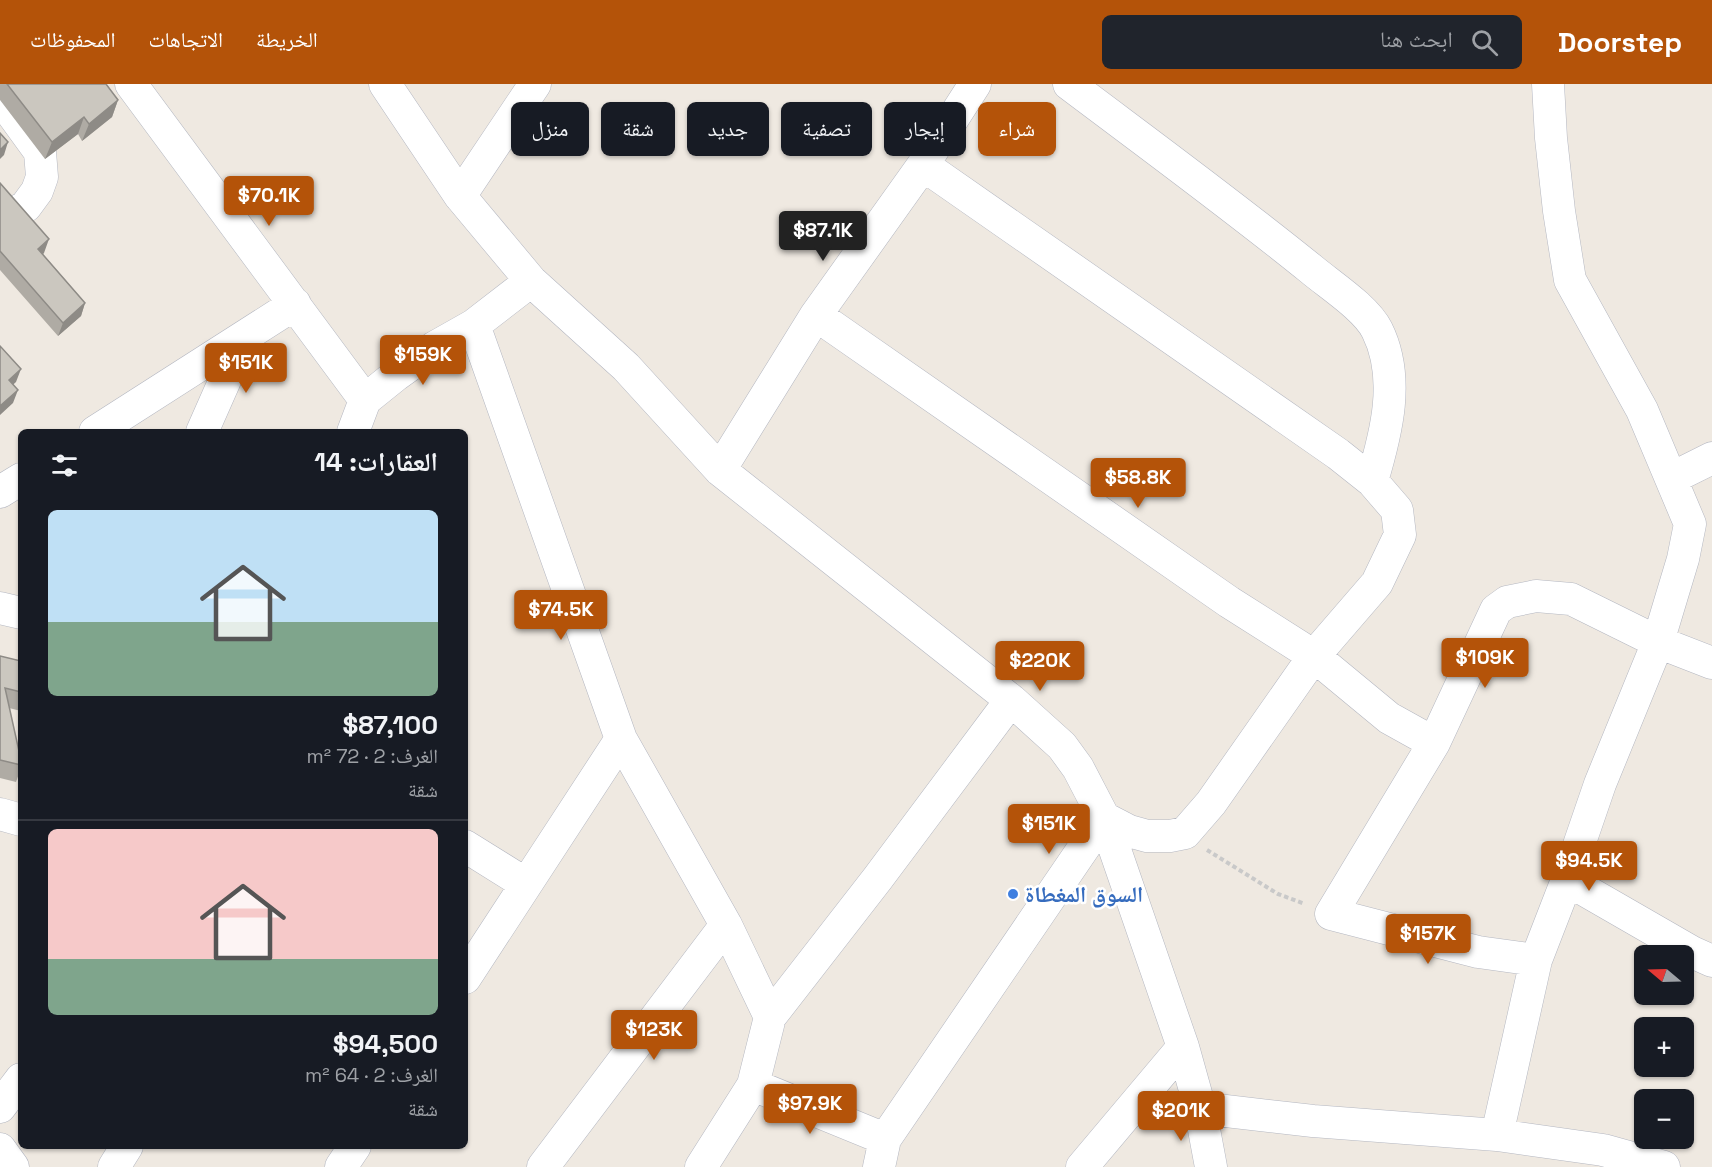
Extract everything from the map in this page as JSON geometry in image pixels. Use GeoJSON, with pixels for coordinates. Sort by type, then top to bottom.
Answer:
{"type":"FeatureCollection","features":[{"type":"Feature","properties":{"kind":"street"},"geometry":{"type":"LineString","coordinates":[[132,84],[366,400]]}},
{"type":"Feature","properties":{"kind":"street"},"geometry":{"type":"LineString","coordinates":[[385,84],[460,196],[531,281],[626,367],[720,470],[1011,700],[1062,746],[1078,768],[1104,818],[1183,1047],[1200,1108],[1211,1167]]}},
{"type":"Feature","properties":{"kind":"street"},"geometry":{"type":"LineString","coordinates":[[460,196],[535,84]]}},
{"type":"Feature","properties":{"kind":"street"},"geometry":{"type":"LineString","coordinates":[[720,470],[816,315],[923,165],[975,84]]}},
{"type":"Feature","properties":{"kind":"street"},"geometry":{"type":"LineString","coordinates":[[1069,84],[1262,229],[1355,304],[1377,329],[1386,358],[1390,387],[1383,443],[1372,482]]}},
{"type":"Feature","properties":{"kind":"street"},"geometry":{"type":"LineString","coordinates":[[1497,1135],[1536,960],[1567,880],[1600,783],[1658,642],[1683,559],[1690,524],[1642,410],[1570,280],[1559,211],[1548,84]]}},
{"type":"Feature","properties":{"kind":"street"},"geometry":{"type":"LineString","coordinates":[[0,97],[40,152],[42,177],[37,191],[26,206],[0,223]]}},
{"type":"Feature","properties":{"kind":"street"},"geometry":{"type":"LineString","coordinates":[[923,165],[1338,454],[1372,482],[1397,510],[1400,535],[1377,583],[1314,656],[1211,802],[1185,833],[1148,836],[1129,831],[1104,818]]}},
{"type":"Feature","properties":{"kind":"street"},"geometry":{"type":"LineString","coordinates":[[354,429],[366,400],[415,361],[474,325],[531,281]]}},
{"type":"Feature","properties":{"kind":"street"},"geometry":{"type":"LineString","coordinates":[[100,429],[295,304]]}},
{"type":"Feature","properties":{"kind":"street"},"geometry":{"type":"LineString","coordinates":[[816,315],[1219,596],[1314,656],[1389,718],[1434,743]]}},
{"type":"Feature","properties":{"kind":"street"},"geometry":{"type":"LineString","coordinates":[[474,325],[621,739],[726,925],[770,1017]]}},
{"type":"Feature","properties":{"kind":"street"},"geometry":{"type":"LineString","coordinates":[[203,429],[244,337]]}},
{"type":"Feature","properties":{"kind":"street"},"geometry":{"type":"LineString","coordinates":[[1672,477],[1712,458]]}},
{"type":"Feature","properties":{"kind":"street"},"geometry":{"type":"LineString","coordinates":[[0,492],[18,481]]}},
{"type":"Feature","properties":{"kind":"street"},"geometry":{"type":"LineString","coordinates":[[1536,960],[1478,952],[1331,914],[1434,743],[1496,610],[1508,602],[1536,596],[1571,599],[1658,642],[1712,663]]}},
{"type":"Feature","properties":{"kind":"street"},"geometry":{"type":"LineString","coordinates":[[0,608],[18,613]]}},
{"type":"Feature","properties":{"kind":"street"},"geometry":{"type":"LineString","coordinates":[[708,1164],[753,1085],[770,1017],[878,878],[1011,700]]}},
{"type":"Feature","properties":{"kind":"street"},"geometry":{"type":"LineString","coordinates":[[468,973],[621,739]]}},
{"type":"Feature","properties":{"kind":"street"},"geometry":{"type":"LineString","coordinates":[[0,814],[18,819]]}},
{"type":"Feature","properties":{"kind":"street"},"geometry":{"type":"LineString","coordinates":[[753,1085],[882,1153],[1104,818]]}},
{"type":"Feature","properties":{"kind":"street"},"geometry":{"type":"LineString","coordinates":[[468,848],[526,884]]}},
{"type":"Feature","properties":{"kind":"street"},"geometry":{"type":"LineString","coordinates":[[1567,880],[1692,952],[1712,961]]}},
{"type":"Feature","properties":{"kind":"street"},"geometry":{"type":"LineString","coordinates":[[543,1167],[726,925]]}},
{"type":"Feature","properties":{"kind":"street"},"geometry":{"type":"LineString","coordinates":[[1082,1167],[1183,1047]]}},
{"type":"Feature","properties":{"kind":"street"},"geometry":{"type":"LineString","coordinates":[[0,1107],[18,1083]]}},
{"type":"Feature","properties":{"kind":"street"},"geometry":{"type":"LineString","coordinates":[[1200,1108],[1497,1135],[1604,1159],[1664,1167]]}},
{"type":"Feature","properties":{"kind":"street"},"geometry":{"type":"LineString","coordinates":[[0,1149],[13,1167]]}},
{"type":"Feature","properties":{"kind":"street"},"geometry":{"type":"LineString","coordinates":[[114,1167],[125,1149]]}},
{"type":"Feature","properties":{"kind":"street"},"geometry":{"type":"LineString","coordinates":[[341,1167],[353,1149]]}},
{"type":"Feature","properties":{"kind":"path"},"geometry":{"type":"LineString","coordinates":[[1185,833],[1214,855],[1278,894],[1331,914]]}},
{"type":"Feature","properties":{"kind":"building"},"geometry":{"type":"Polygon","coordinates":[[[7,84],[106,84],[118,100],[89,124],[84,117],[52,142],[7,84]]]}},
{"type":"Feature","properties":{"kind":"building"},"geometry":{"type":"Polygon","coordinates":[[[0,133],[8,142],[0,150],[0,133]]]}},
{"type":"Feature","properties":{"kind":"building"},"geometry":{"type":"Polygon","coordinates":[[[0,183],[49,239],[38,249],[85,303],[63,323],[0,251],[0,183]]]}},
{"type":"Feature","properties":{"kind":"building"},"geometry":{"type":"Polygon","coordinates":[[[0,346],[21,369],[9,380],[18,390],[0,406],[0,346]]]}},
{"type":"Feature","properties":{"kind":"building"},"geometry":{"type":"Polygon","coordinates":[[[0,656],[18,660],[18,691],[5,688],[18,746],[18,764],[0,760],[0,656]]]}},
{"type":"Feature","properties":{"kind":"place","name":"السوق المغطاة"},"geometry":{"type":"Point","coordinates":[1013,894]}}]}
